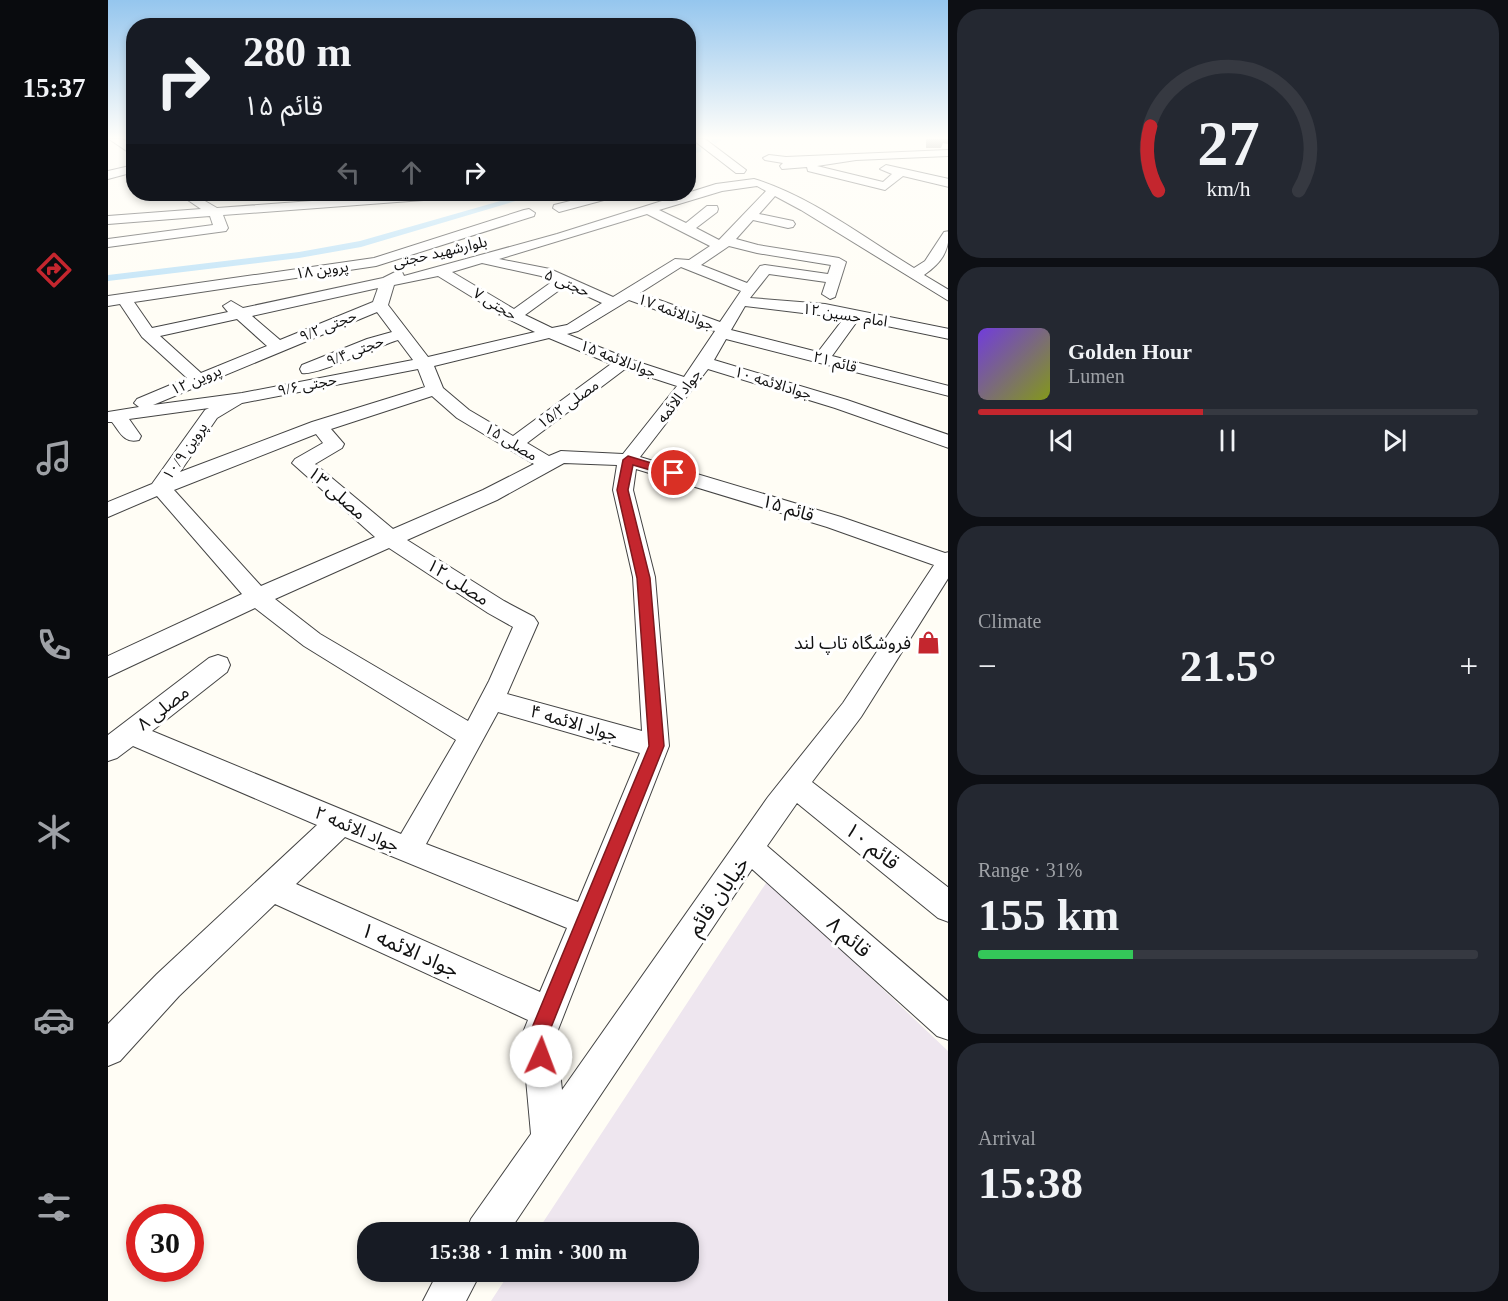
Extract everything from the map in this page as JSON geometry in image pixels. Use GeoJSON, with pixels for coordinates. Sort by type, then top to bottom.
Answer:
{"type":"FeatureCollection","features":[{"type":"Feature","properties":{"kind":"street"},"geometry":{"type":"LineString","coordinates":[[690,266],[724,243],[752,216],[763,200]]}},
{"type":"Feature","properties":{"kind":"street"},"geometry":{"type":"LineString","coordinates":[[799,200],[806,207],[919,276],[948,297]]}},
{"type":"Feature","properties":{"kind":"street"},"geometry":{"type":"LineString","coordinates":[[108,243],[221,228],[215,212],[197,201]]}},
{"type":"Feature","properties":{"kind":"street"},"geometry":{"type":"LineString","coordinates":[[282,201],[290,206],[308,201]]}},
{"type":"Feature","properties":{"kind":"street"},"geometry":{"type":"LineString","coordinates":[[108,220],[348,201]]}},
{"type":"Feature","properties":{"kind":"street"},"geometry":{"type":"LineString","coordinates":[[559,208],[585,201]]}},
{"type":"Feature","properties":{"kind":"street"},"geometry":{"type":"LineString","coordinates":[[631,201],[687,229],[724,243],[839,262],[825,309]]}},
{"type":"Feature","properties":{"kind":"street","name":"بلوارشهید حجتی"},"geometry":{"type":"LineString","coordinates":[[388,281],[393,276],[543,221],[643,207],[658,201]]}},
{"type":"Feature","properties":{"kind":"street","name":"بلوارشهید حجتی"},"geometry":{"type":"LineString","coordinates":[[388,281],[402,281],[483,260],[666,201]]}},
{"type":"Feature","properties":{"kind":"street"},"geometry":{"type":"LineString","coordinates":[[514,204],[543,221]]}},
{"type":"Feature","properties":{"kind":"street"},"geometry":{"type":"LineString","coordinates":[[687,229],[712,209]]}},
{"type":"Feature","properties":{"kind":"street"},"geometry":{"type":"LineString","coordinates":[[752,216],[788,224]]}},
{"type":"Feature","properties":{"kind":"street","name":"پروین ۱۸"},"geometry":{"type":"LineString","coordinates":[[116,299],[376,262],[543,221]]}},
{"type":"Feature","properties":{"kind":"street"},"geometry":{"type":"LineString","coordinates":[[919,276],[930,264],[948,236]]}},
{"type":"Feature","properties":{"kind":"street","name":"حجتی ۵"},"geometry":{"type":"LineString","coordinates":[[483,260],[545,272],[614,303]]}},
{"type":"Feature","properties":{"kind":"street"},"geometry":{"type":"LineString","coordinates":[[376,262],[388,281]]}},
{"type":"Feature","properties":{"kind":"street","name":"حجتی ۹/۶"},"geometry":{"type":"LineString","coordinates":[[189,405],[242,398],[424,363],[572,328],[680,262],[690,266]]}},
{"type":"Feature","properties":{"kind":"street","name":"امام حسین ۱۲"},"geometry":{"type":"LineString","coordinates":[[690,266],[761,305],[825,309],[948,334]]}},
{"type":"Feature","properties":{"kind":"street","name":"جواد الائمه"},"geometry":{"type":"LineString","coordinates":[[628,460],[704,362],[745,295],[767,269],[835,279]]}},
{"type":"Feature","properties":{"kind":"street","name":"حجتی ۷"},"geometry":{"type":"LineString","coordinates":[[441,271],[514,316],[552,333]]}},
{"type":"Feature","properties":{"kind":"street"},"geometry":{"type":"LineString","coordinates":[[919,276],[948,276]]}},
{"type":"Feature","properties":{"kind":"street"},"geometry":{"type":"LineString","coordinates":[[108,510],[160,487],[318,426],[435,390],[424,363],[380,305],[388,281]]}},
{"type":"Feature","properties":{"kind":"street"},"geometry":{"type":"LineString","coordinates":[[147,334],[388,281]]}},
{"type":"Feature","properties":{"kind":"street"},"geometry":{"type":"LineString","coordinates":[[514,316],[563,281]]}},
{"type":"Feature","properties":{"kind":"street"},"geometry":{"type":"LineString","coordinates":[[215,285],[237,313],[277,346]]}},
{"type":"Feature","properties":{"kind":"street","name":"جوادالائمه ۱۷"},"geometry":{"type":"LineString","coordinates":[[628,294],[723,331]]}},
{"type":"Feature","properties":{"kind":"street"},"geometry":{"type":"LineString","coordinates":[[116,299],[147,334],[198,379]]}},
{"type":"Feature","properties":{"kind":"street","name":"حجتی ۹/۲"},"geometry":{"type":"LineString","coordinates":[[277,346],[380,305]]}},
{"type":"Feature","properties":{"kind":"street"},"geometry":{"type":"LineString","coordinates":[[822,358],[854,315]]}},
{"type":"Feature","properties":{"kind":"street","name":"قائم ۲۱"},"geometry":{"type":"LineString","coordinates":[[723,331],[948,391]]}},
{"type":"Feature","properties":{"kind":"street","name":"جوادالائمه ۱۵"},"geometry":{"type":"LineString","coordinates":[[552,333],[623,363],[686,383]]}},
{"type":"Feature","properties":{"kind":"street","name":"حجتی ۹/۴"},"geometry":{"type":"LineString","coordinates":[[308,369],[373,342],[402,334]]}},
{"type":"Feature","properties":{"kind":"street","name":"پروین ۱۲"},"geometry":{"type":"LineString","coordinates":[[112,416],[277,346]]}},
{"type":"Feature","properties":{"kind":"street"},"geometry":{"type":"LineString","coordinates":[[250,357],[277,390]]}},
{"type":"Feature","properties":{"kind":"street","name":"جوادالائمه ۱۰"},"geometry":{"type":"LineString","coordinates":[[704,362],[841,404],[948,442]]}},
{"type":"Feature","properties":{"kind":"street","name":"مصلی ۱۵/۲"},"geometry":{"type":"LineString","coordinates":[[514,444],[623,363]]}},
{"type":"Feature","properties":{"kind":"street","name":"مصلی ۱۵"},"geometry":{"type":"LineString","coordinates":[[435,390],[463,414],[547,464]]}},
{"type":"Feature","properties":{"kind":"street"},"geometry":{"type":"LineString","coordinates":[[189,405],[211,414],[242,398]]}},
{"type":"Feature","properties":{"kind":"street","name":"پروین ۱۲"},"geometry":{"type":"LineString","coordinates":[[112,416],[189,405]]}},
{"type":"Feature","properties":{"kind":"street","name":"پروین ۱۰/۹"},"geometry":{"type":"LineString","coordinates":[[160,487],[211,414]]}},
{"type":"Feature","properties":{"kind":"street"},"geometry":{"type":"LineString","coordinates":[[112,416],[132,436]]}},
{"type":"Feature","properties":{"kind":"street","name":"مصلی ۱۳"},"geometry":{"type":"LineString","coordinates":[[318,426],[335,444],[302,463],[392,540]]}},
{"type":"Feature","properties":{"kind":"street","name":"قائم ۱۵"},"geometry":{"type":"LineString","coordinates":[[108,667],[257,597],[392,540],[490,495],[561,457],[628,460],[834,522],[947,560]]}},
{"type":"Feature","properties":{"kind":"street"},"geometry":{"type":"LineString","coordinates":[[550,1140],[539,1035],[656,746],[644,578],[623,490],[628,460]]}},
{"type":"Feature","properties":{"kind":"street"},"geometry":{"type":"LineString","coordinates":[[160,487],[257,597],[312,640],[471,736]]}},
{"type":"Feature","properties":{"kind":"street","name":"مصلی ۱۲"},"geometry":{"type":"LineString","coordinates":[[392,540],[496,607],[526,622],[512,661],[492,700]]}},
{"type":"Feature","properties":{"kind":"street","name":"خیابان قائم"},"geometry":{"type":"LineString","coordinates":[[493,1222],[778,806],[852,710],[947,560]]}},
{"type":"Feature","properties":{"kind":"street","name":"مصلی ۸"},"geometry":{"type":"LineString","coordinates":[[119,742],[218,665]]}},
{"type":"Feature","properties":{"kind":"street"},"geometry":{"type":"LineString","coordinates":[[407,850],[492,700]]}},
{"type":"Feature","properties":{"kind":"street","name":"جواد الائمه ۴"},"geometry":{"type":"LineString","coordinates":[[492,700],[656,746]]}},
{"type":"Feature","properties":{"kind":"street","name":"جواد الائمه ۲"},"geometry":{"type":"LineString","coordinates":[[119,742],[341,822],[586,921]]}},
{"type":"Feature","properties":{"kind":"street","name":"قائم ۱۰"},"geometry":{"type":"LineString","coordinates":[[795,785],[948,907]]}},
{"type":"Feature","properties":{"kind":"street"},"geometry":{"type":"LineString","coordinates":[[108,1049],[168,985],[341,822]]}},
{"type":"Feature","properties":{"kind":"street","name":"قائم ۸"},"geometry":{"type":"LineString","coordinates":[[750,849],[948,1024]]}},
{"type":"Feature","properties":{"kind":"street","name":"جواد الائمه ۱"},"geometry":{"type":"LineString","coordinates":[[272,888],[548,1012]]}},
{"type":"Feature","properties":{"kind":"street"},"geometry":{"type":"LineString","coordinates":[[443,1301],[455,1282]]}},
{"type":"Feature","properties":{"kind":"shaded area"},"geometry":{"type":"Polygon","coordinates":[[[768,880],[948,1051],[948,1301],[491,1301],[503,1282],[699,1282],[699,1222],[543,1222],[768,880]]]}},
{"type":"Feature","properties":{"kind":"waterway"},"geometry":{"type":"LineString","coordinates":[[108,278],[299,255],[361,244],[510,201]]}},
{"type":"Feature","properties":{"kind":"place","name":"فروشگاه تاپ لند"},"geometry":{"type":"Point","coordinates":[929,643]}},
{"type":"Feature","properties":{"kind":"route"},"geometry":{"type":"LineString","coordinates":[[541,1056],[539,1035],[656,746],[644,578],[623,490],[628,460],[674,473]]}}]}
